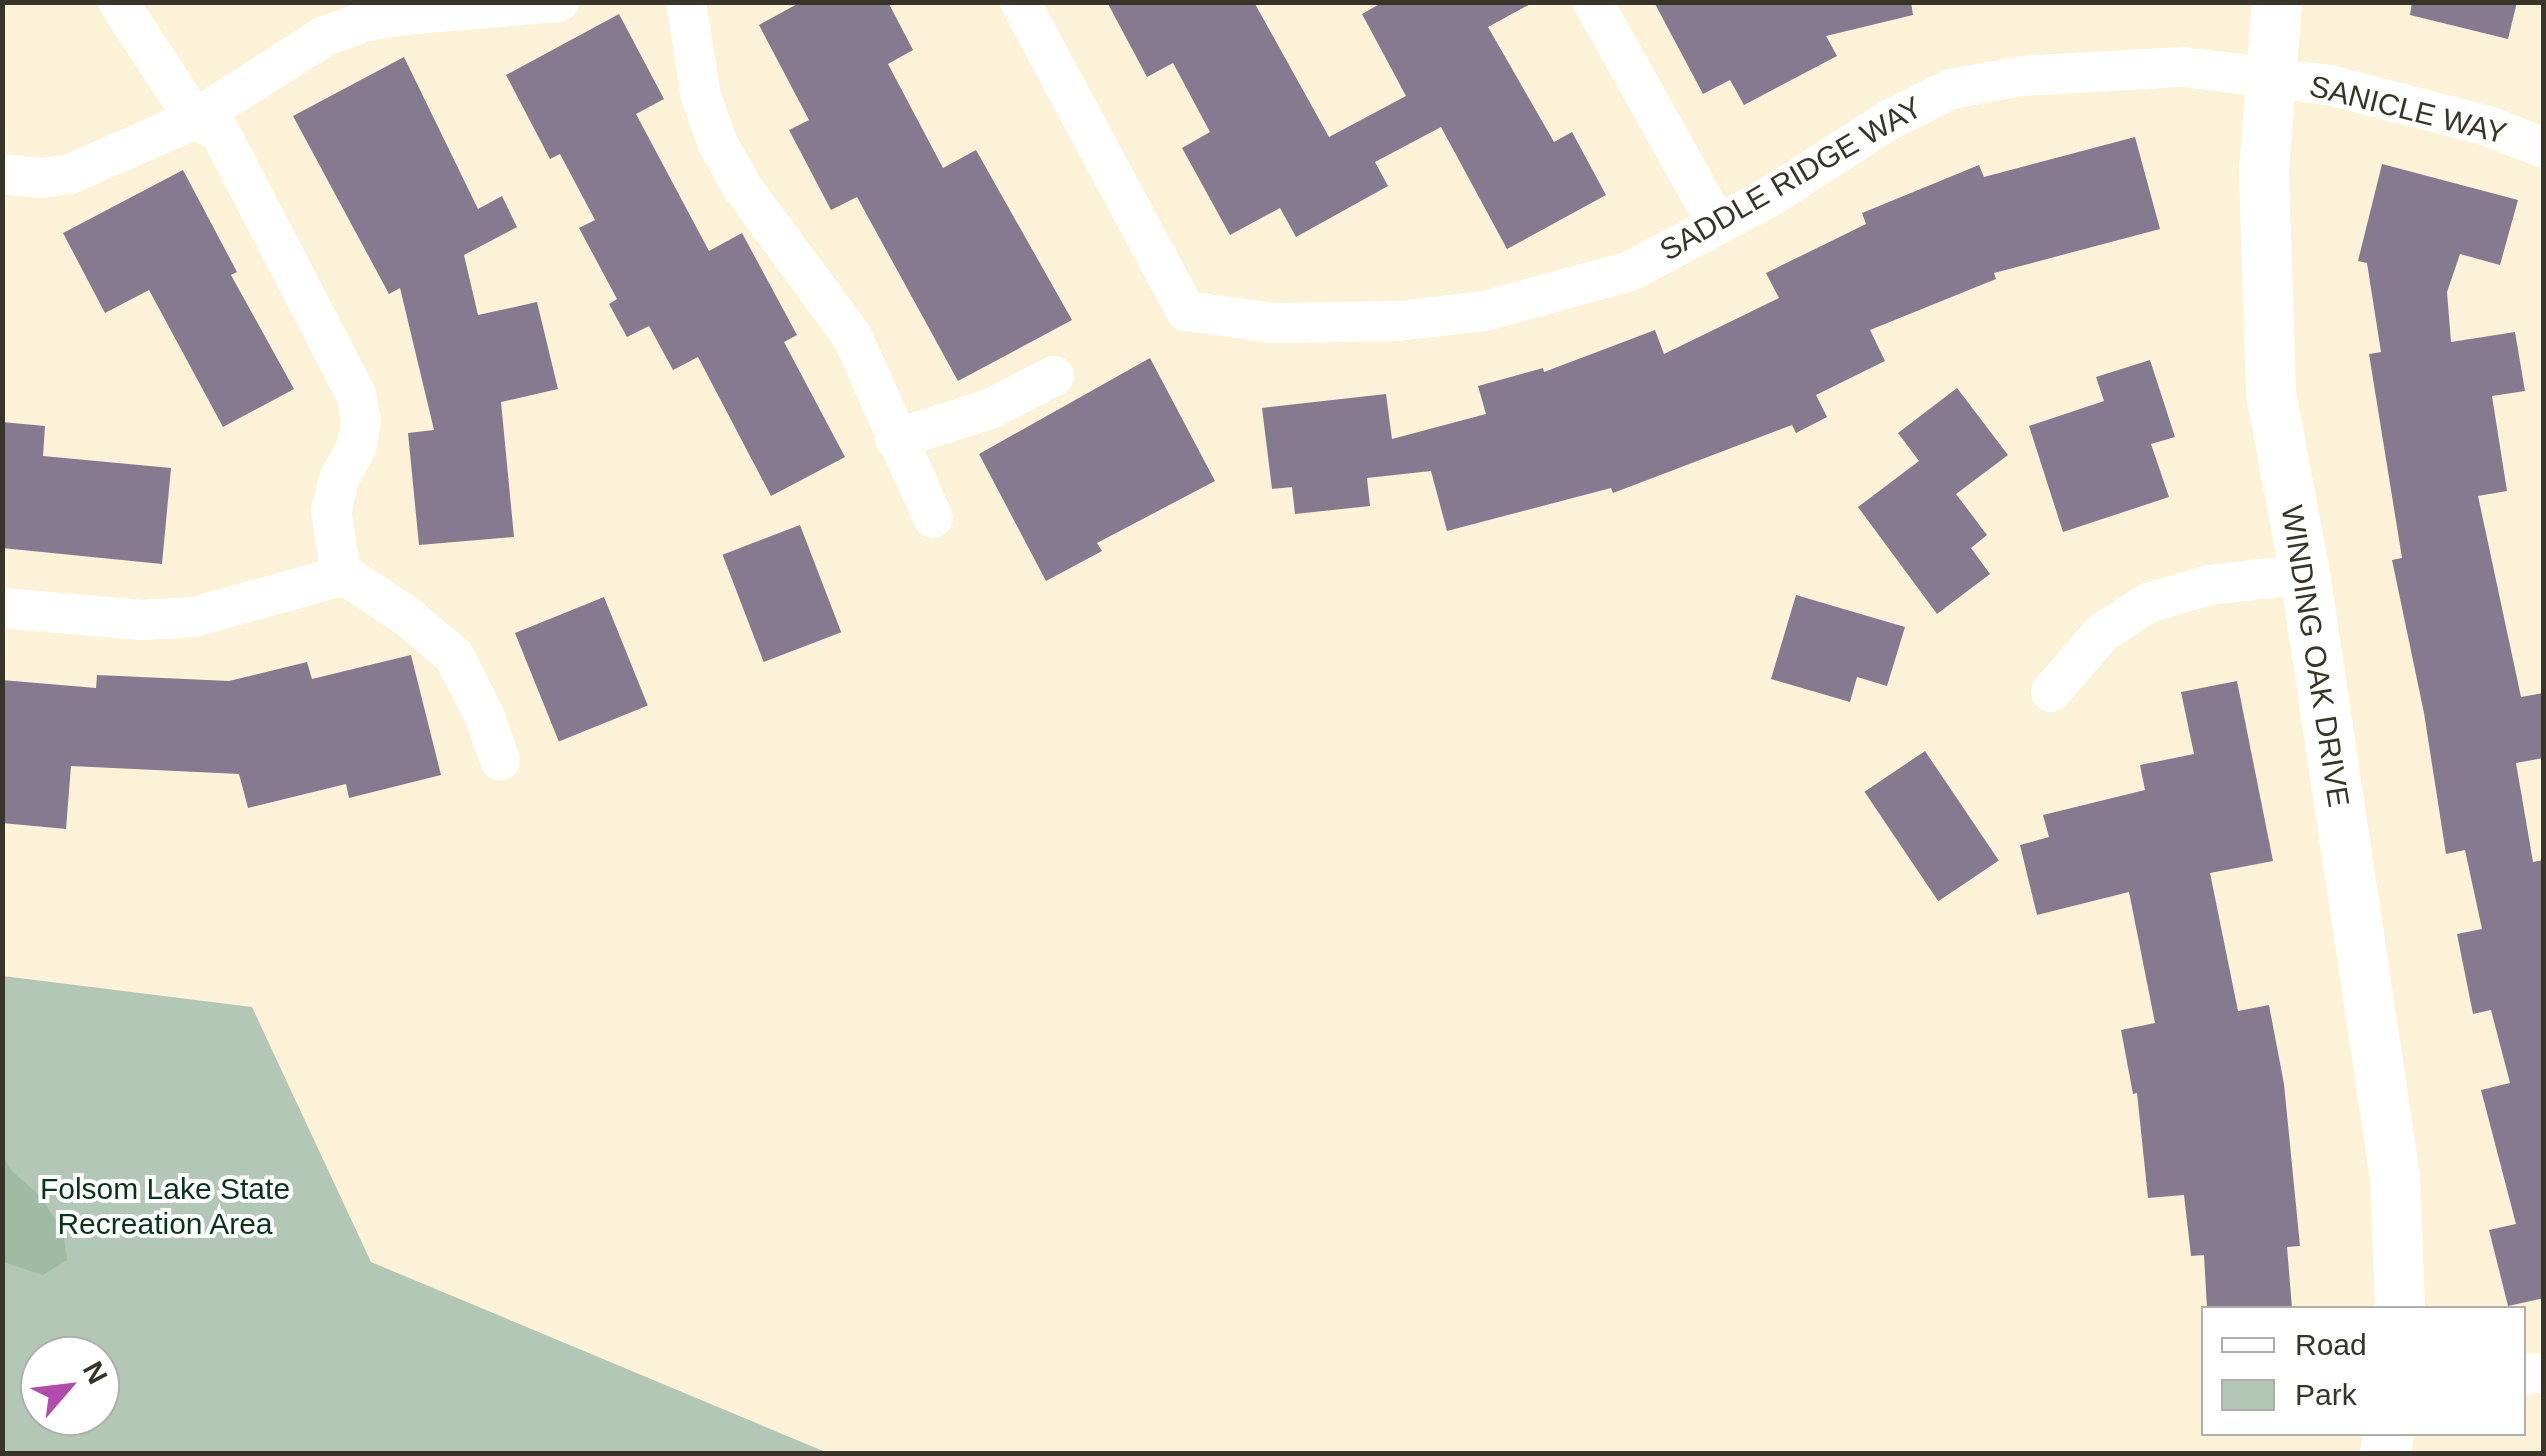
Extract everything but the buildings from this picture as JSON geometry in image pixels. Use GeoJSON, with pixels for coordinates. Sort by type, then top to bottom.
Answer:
{"type":"FeatureCollection","features":[{"type":"Feature","properties":{"kind":"street"},"geometry":{"type":"LineString","coordinates":[[118,2],[195,119],[220,132],[356,394],[360,421],[356,448],[339,479],[331,510],[332,538],[345,574],[408,617],[454,656],[486,717],[500,760]]}},
{"type":"Feature","properties":{"kind":"street"},"geometry":{"type":"LineString","coordinates":[[686,2],[701,97],[718,144],[742,187],[852,336],[933,518]]}},
{"type":"Feature","properties":{"kind":"street","name":"SADDLE RIDGE WAY"},"geometry":{"type":"LineString","coordinates":[[1020,2],[1186,311],[1272,323],[1398,320],[1484,311],[1630,271],[1768,198],[1889,120],[1951,89],[2021,76],[2106,69],[2184,68],[2271,78]]}},
{"type":"Feature","properties":{"kind":"street"},"geometry":{"type":"LineString","coordinates":[[1593,2],[1716,224]]}},
{"type":"Feature","properties":{"kind":"street","name":"WINDING OAK DRIVE"},"geometry":{"type":"LineString","coordinates":[[2277,2],[2264,172],[2271,393],[2304,574],[2395,1177],[2400,1306]]}},
{"type":"Feature","properties":{"kind":"street"},"geometry":{"type":"LineString","coordinates":[[2,174],[41,178],[70,174],[195,119],[325,36],[351,27],[404,15],[535,4]]}},
{"type":"Feature","properties":{"kind":"street","name":"SANICLE WAY"},"geometry":{"type":"LineString","coordinates":[[2271,78],[2329,86],[2404,104],[2485,125],[2544,148]]}},
{"type":"Feature","properties":{"kind":"street"},"geometry":{"type":"LineString","coordinates":[[895,439],[990,409],[1054,376]]}},
{"type":"Feature","properties":{"kind":"street"},"geometry":{"type":"LineString","coordinates":[[2,608],[142,620],[194,617],[345,574]]}},
{"type":"Feature","properties":{"kind":"street"},"geometry":{"type":"LineString","coordinates":[[2051,692],[2102,633],[2148,603],[2210,585],[2304,574]]}},
{"type":"Feature","properties":{"kind":"green space","name":"Folsom Lake State Recreation Area"},"geometry":{"type":"Polygon","coordinates":[[[3,976],[252,1007],[371,1262],[828,1453],[3,1454],[3,976]]]}},
{"type":"Feature","properties":{"kind":"green space"},"geometry":{"type":"Polygon","coordinates":[[[2,1155],[11,1170],[39,1195],[63,1231],[67,1260],[43,1275],[3,1262],[2,1155]]]}}]}
